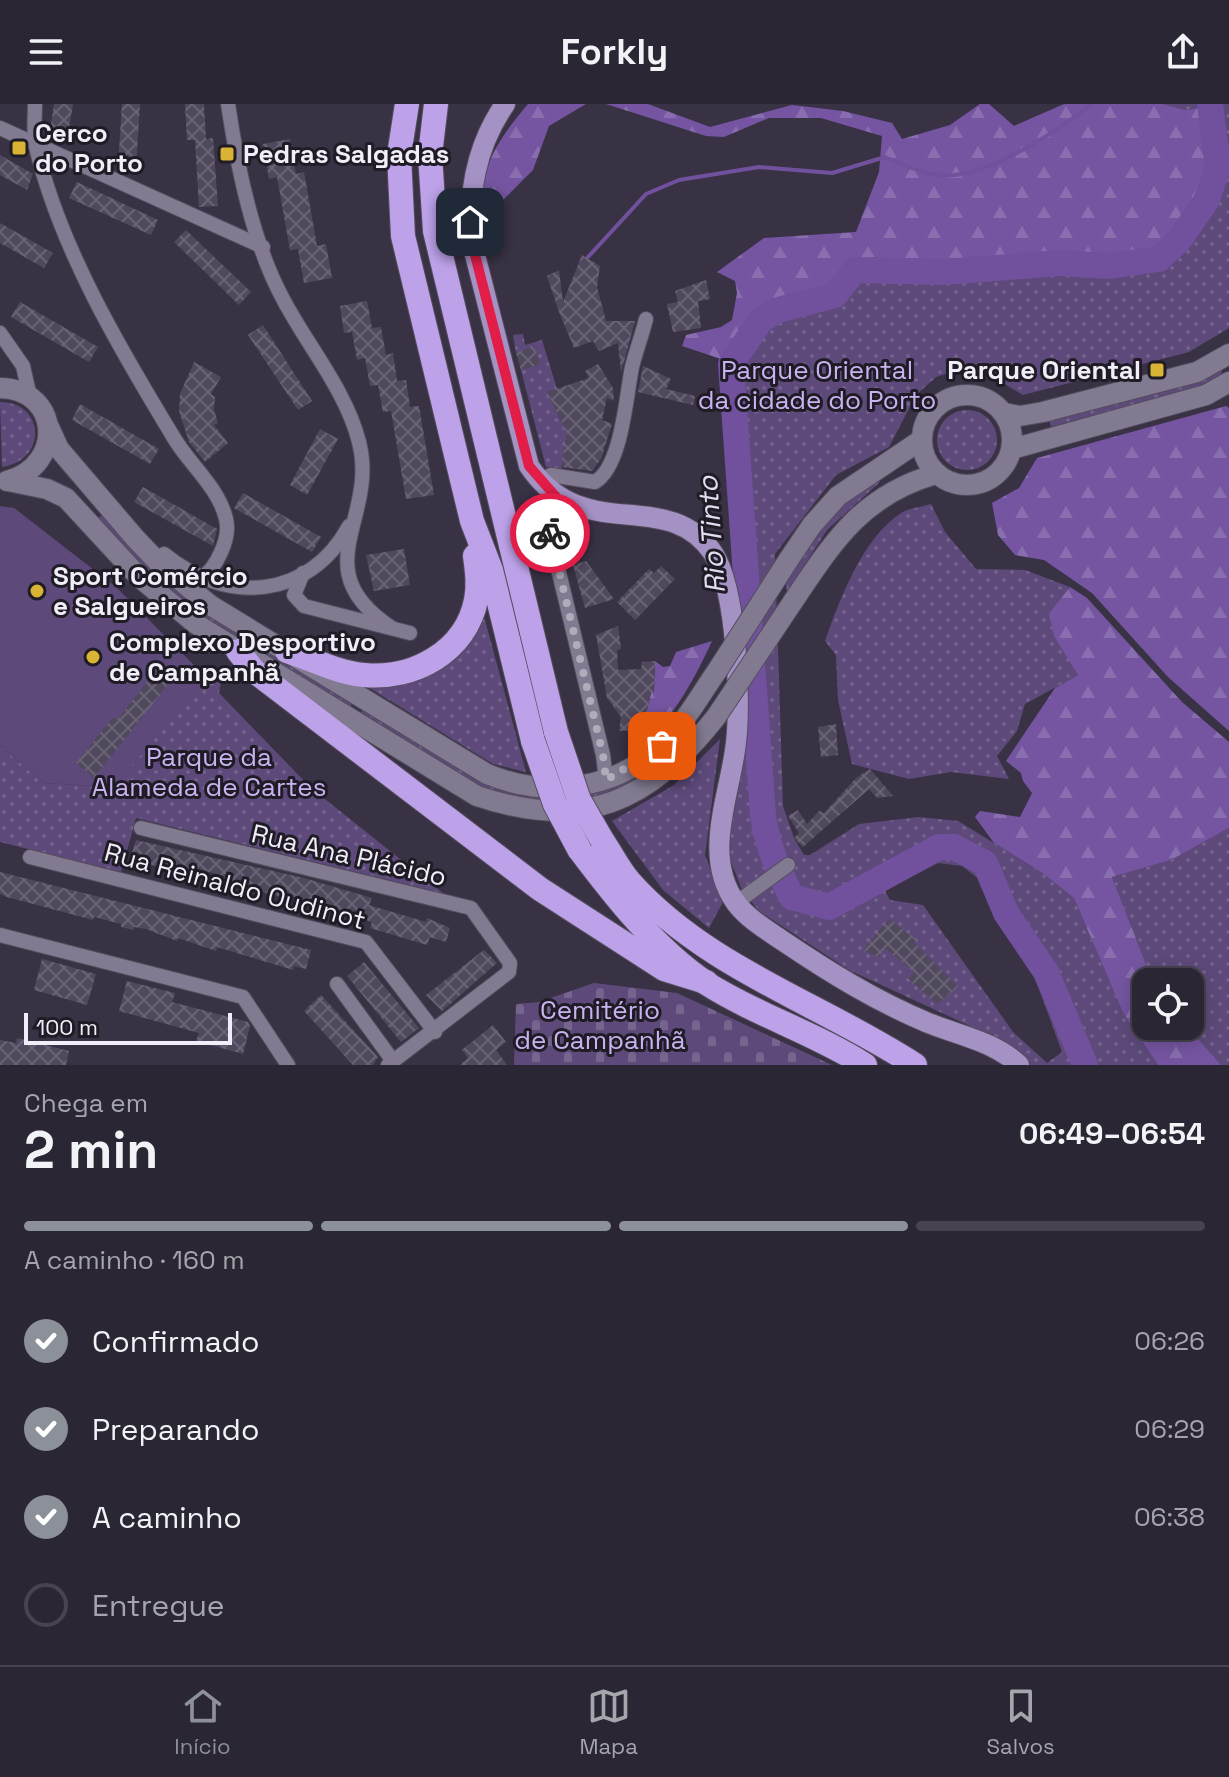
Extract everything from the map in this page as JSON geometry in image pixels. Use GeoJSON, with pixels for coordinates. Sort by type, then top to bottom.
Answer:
{"type":"FeatureCollection","features":[{"type":"Feature","properties":{"kind":"highway"},"geometry":{"type":"LineString","coordinates":[[407,104],[399,155],[403,236],[472,521],[491,570],[533,741],[555,804],[579,849],[612,893],[660,944],[706,982]]}},
{"type":"Feature","properties":{"kind":"highway"},"geometry":{"type":"LineString","coordinates":[[436,104],[430,155],[435,231],[556,732],[579,800],[628,880],[674,924],[717,956],[869,1035],[915,1065]]}},
{"type":"Feature","properties":{"kind":"highway"},"geometry":{"type":"LineString","coordinates":[[287,651],[362,675],[400,674],[437,658],[451,647],[466,626],[476,602],[478,589],[472,521]]}},
{"type":"Feature","properties":{"kind":"highway"},"geometry":{"type":"LineString","coordinates":[[238,651],[254,671],[540,889],[664,969],[706,982],[865,1065]]}},
{"type":"Feature","properties":{"kind":"main road"},"geometry":{"type":"LineString","coordinates":[[505,104],[492,122],[475,170],[470,222],[473,247],[529,466],[557,498],[588,511],[672,522],[701,540],[721,568],[726,586],[738,703],[736,750],[719,849],[724,880],[736,903],[753,920],[865,993],[999,1050],[1019,1065]]}},
{"type":"Feature","properties":{"kind":"main road"},"geometry":{"type":"LineString","coordinates":[[1004,413],[1020,416],[1043,412],[1197,372],[1229,355]]}},
{"type":"Feature","properties":{"kind":"main road"},"geometry":{"type":"LineString","coordinates":[[1012,449],[1038,439],[1206,395],[1229,382]]}},
{"type":"Feature","properties":{"kind":"main road"},"geometry":{"type":"LineString","coordinates":[[0,388],[30,397],[59,449],[135,538],[157,561],[210,605],[498,779],[531,787],[568,789],[606,780],[662,746],[717,671],[789,559],[838,496],[921,440]]}},
{"type":"Feature","properties":{"kind":"main road"},"geometry":{"type":"LineString","coordinates":[[953,396],[981,396],[1004,413],[1010,424],[1012,449],[999,473],[975,485],[948,481],[936,474],[928,464],[921,440],[930,413],[953,396]]}},
{"type":"Feature","properties":{"kind":"main road"},"geometry":{"type":"LineString","coordinates":[[4,481],[35,468],[49,440],[48,425]]}},
{"type":"Feature","properties":{"kind":"main road"},"geometry":{"type":"LineString","coordinates":[[4,481],[47,489],[66,498],[139,577],[196,624],[477,796],[529,810],[571,812],[622,799],[673,767],[716,717],[834,541],[856,516],[891,490],[936,474]]}},
{"type":"Feature","properties":{"kind":"street"},"geometry":{"type":"LineString","coordinates":[[35,104],[35,144],[54,203],[99,309],[182,451],[205,480],[226,518],[226,536],[210,572],[201,578]]}},
{"type":"Feature","properties":{"kind":"street"},"geometry":{"type":"LineString","coordinates":[[228,104],[248,201],[279,293],[351,414],[363,468],[347,577],[358,599],[392,628]]}},
{"type":"Feature","properties":{"kind":"street"},"geometry":{"type":"LineString","coordinates":[[0,128],[263,247]]}},
{"type":"Feature","properties":{"kind":"street"},"geometry":{"type":"LineString","coordinates":[[540,481],[551,475],[599,481],[620,435],[646,319]]}},
{"type":"Feature","properties":{"kind":"street"},"geometry":{"type":"LineString","coordinates":[[0,333],[23,366],[30,397]]}},
{"type":"Feature","properties":{"kind":"street"},"geometry":{"type":"LineString","coordinates":[[557,498],[548,527],[603,755],[606,780]]}},
{"type":"Feature","properties":{"kind":"street"},"geometry":{"type":"LineString","coordinates":[[135,538],[201,578],[225,587],[266,588],[303,573],[331,555],[355,515]]}},
{"type":"Feature","properties":{"kind":"street"},"geometry":{"type":"LineString","coordinates":[[303,573],[295,591],[299,603],[410,633]]}},
{"type":"Feature","properties":{"kind":"street","name":"Rua Ana Plácido"},"geometry":{"type":"LineString","coordinates":[[141,828],[471,908],[510,963],[509,972],[435,1032]]}},
{"type":"Feature","properties":{"kind":"street","name":"Rua Reinaldo Oudinot"},"geometry":{"type":"LineString","coordinates":[[30,857],[366,942],[435,1032]]}},
{"type":"Feature","properties":{"kind":"street"},"geometry":{"type":"LineString","coordinates":[[736,903],[764,879],[788,865]]}},
{"type":"Feature","properties":{"kind":"street"},"geometry":{"type":"LineString","coordinates":[[0,935],[243,997],[288,1065]]}},
{"type":"Feature","properties":{"kind":"street"},"geometry":{"type":"LineString","coordinates":[[337,984],[390,1063],[435,1032]]}},
{"type":"Feature","properties":{"kind":"green space"},"geometry":{"type":"Polygon","coordinates":[[[528,104],[586,104],[549,126],[533,170],[485,218],[483,186],[486,171],[499,143],[528,104]]]}},
{"type":"Feature","properties":{"kind":"green space"},"geometry":{"type":"Polygon","coordinates":[[[606,104],[648,104],[710,127],[792,105],[843,111],[892,123],[902,139],[950,125],[980,104],[989,104],[1014,126],[1064,104],[1163,104],[1186,110],[1200,108],[1210,173],[1185,222],[1167,243],[1149,254],[1118,260],[1034,259],[942,266],[914,266],[872,257],[854,264],[833,289],[777,305],[756,320],[727,361],[682,346],[686,335],[721,327],[732,320],[737,293],[735,281],[717,272],[764,238],[856,232],[879,172],[882,136],[821,118],[769,118],[724,137],[706,136],[606,104]]]}},
{"type":"Feature","properties":{"kind":"green space","name":"Parque Oriental da cidade do Porto"},"geometry":{"type":"Polygon","coordinates":[[[1163,104],[1229,104],[1229,328],[1189,352],[1023,395],[985,372],[955,371],[936,377],[916,395],[889,447],[836,475],[775,554],[783,806],[794,838],[804,855],[810,855],[859,824],[919,817],[958,821],[1041,872],[1074,898],[1123,1013],[1132,1026],[1132,1040],[1141,1040],[1158,1065],[1030,1065],[996,1038],[849,970],[759,911],[742,890],[730,859],[731,829],[742,756],[741,584],[727,361],[756,320],[774,306],[833,289],[854,264],[872,257],[914,266],[1078,257],[1118,260],[1185,222],[1210,173],[1200,108],[1186,110],[1163,104]],[[938,863],[885,890],[890,900],[923,905],[1013,1032],[1047,1063],[1062,1052],[1023,945],[992,905],[980,880],[962,866],[938,863]]]}},
{"type":"Feature","properties":{"kind":"green space"},"geometry":{"type":"Polygon","coordinates":[[[523,334],[525,345],[542,340],[557,389],[547,392],[567,433],[561,470],[546,467],[521,370],[540,364],[534,347],[516,353],[513,335],[523,334]]]}},
{"type":"Feature","properties":{"kind":"green space"},"geometry":{"type":"Polygon","coordinates":[[[1223,368],[1220,377],[1192,389],[1051,427],[1049,419],[1223,368]]]}},
{"type":"Feature","properties":{"kind":"green space"},"geometry":{"type":"Polygon","coordinates":[[[0,402],[26,411],[33,421],[35,432],[27,454],[17,462],[2,467],[0,402]]]}},
{"type":"Feature","properties":{"kind":"green space"},"geometry":{"type":"Polygon","coordinates":[[[1226,406],[1229,408],[1229,731],[1168,677],[1092,593],[1044,560],[1015,555],[998,535],[992,503],[1019,488],[1037,458],[1226,406]]]}},
{"type":"Feature","properties":{"kind":"green space"},"geometry":{"type":"Polygon","coordinates":[[[967,410],[978,412],[988,419],[995,429],[995,451],[988,461],[978,468],[967,470],[956,468],[946,461],[939,451],[937,440],[939,429],[946,419],[956,412],[967,410]]]}},
{"type":"Feature","properties":{"kind":"green space"},"geometry":{"type":"Polygon","coordinates":[[[877,475],[880,482],[827,530],[787,592],[785,578],[822,522],[877,475]]]}},
{"type":"Feature","properties":{"kind":"green space"},"geometry":{"type":"Polygon","coordinates":[[[931,504],[945,532],[976,569],[1025,570],[1070,587],[1049,613],[1078,675],[1025,704],[1017,731],[997,756],[1009,779],[951,772],[909,779],[852,764],[838,700],[836,655],[825,641],[854,571],[875,538],[901,513],[931,504]]]}},
{"type":"Feature","properties":{"kind":"green space","name":"Complexo Desportivo de Campanhã"},"geometry":{"type":"Polygon","coordinates":[[[0,506],[14,508],[116,587],[206,677],[114,787],[44,783],[0,746],[0,506]]]}},
{"type":"Feature","properties":{"kind":"green space"},"geometry":{"type":"Polygon","coordinates":[[[102,515],[353,702],[349,709],[210,625],[136,564],[96,520],[102,515]]]}},
{"type":"Feature","properties":{"kind":"green space"},"geometry":{"type":"Polygon","coordinates":[[[1070,587],[1087,598],[1182,702],[1229,742],[1229,828],[1171,860],[1112,877],[1148,968],[1132,968],[1132,1026],[1123,1013],[1074,898],[1041,872],[994,843],[975,817],[980,811],[1020,817],[1032,793],[1021,773],[1006,761],[1055,688],[1078,675],[1054,636],[1049,613],[1070,587]]]}},
{"type":"Feature","properties":{"kind":"green space"},"geometry":{"type":"Polygon","coordinates":[[[483,618],[526,772],[493,764],[368,687],[408,681],[436,670],[458,651],[483,618]]]}},
{"type":"Feature","properties":{"kind":"green space"},"geometry":{"type":"Polygon","coordinates":[[[712,641],[669,717],[631,750],[631,730],[647,710],[651,693],[654,692],[655,661],[663,667],[670,666],[676,652],[712,641]]]}},
{"type":"Feature","properties":{"kind":"green space","name":"Parque da Alameda de Cartes"},"geometry":{"type":"Polygon","coordinates":[[[210,670],[223,671],[219,693],[311,788],[444,894],[136,818],[121,872],[0,842],[0,746],[44,783],[114,787],[210,670]]]}},
{"type":"Feature","properties":{"kind":"green space"},"geometry":{"type":"Polygon","coordinates":[[[364,708],[517,791],[640,768],[645,777],[599,799],[547,803],[484,790],[359,716],[364,708]]]}},
{"type":"Feature","properties":{"kind":"green space"},"geometry":{"type":"Polygon","coordinates":[[[720,739],[705,855],[723,902],[709,928],[663,890],[612,821],[674,785],[720,739]]]}},
{"type":"Feature","properties":{"kind":"green space"},"geometry":{"type":"Polygon","coordinates":[[[1229,828],[1229,1065],[1190,1065],[1179,1040],[1204,1040],[1204,968],[1148,968],[1112,877],[1171,860],[1229,828]]]}},
{"type":"Feature","properties":{"kind":"green space","name":"Cemitério de Campanhã"},"geometry":{"type":"Polygon","coordinates":[[[594,983],[677,993],[832,1065],[514,1065],[516,1004],[539,1002],[594,983]]]}},
{"type":"Feature","properties":{"kind":"green space"},"geometry":{"type":"Polygon","coordinates":[[[1141,1040],[1199,1040],[1221,1065],[1158,1065],[1141,1040]]]}},
{"type":"Feature","properties":{"kind":"building"},"geometry":{"type":"Polygon","coordinates":[[[54,104],[73,104],[67,140],[49,137],[54,104]]]}},
{"type":"Feature","properties":{"kind":"building"},"geometry":{"type":"Polygon","coordinates":[[[122,104],[140,104],[136,166],[118,165],[122,104]]]}},
{"type":"Feature","properties":{"kind":"building"},"geometry":{"type":"Polygon","coordinates":[[[185,104],[204,104],[206,139],[213,138],[218,206],[199,207],[195,140],[187,140],[185,104]]]}},
{"type":"Feature","properties":{"kind":"building"},"geometry":{"type":"Polygon","coordinates":[[[290,139],[296,174],[304,172],[317,246],[326,244],[332,278],[304,283],[298,249],[290,250],[277,177],[269,179],[263,144],[290,139]]]}},
{"type":"Feature","properties":{"kind":"building"},"geometry":{"type":"Polygon","coordinates":[[[0,155],[33,174],[27,190],[0,175],[0,155]]]}},
{"type":"Feature","properties":{"kind":"building"},"geometry":{"type":"Polygon","coordinates":[[[77,182],[158,220],[151,235],[69,198],[77,182]]]}},
{"type":"Feature","properties":{"kind":"building"},"geometry":{"type":"Polygon","coordinates":[[[0,223],[53,253],[44,268],[0,243],[0,223]]]}},
{"type":"Feature","properties":{"kind":"building"},"geometry":{"type":"Polygon","coordinates":[[[186,230],[251,292],[239,305],[174,242],[186,230]]]}},
{"type":"Feature","properties":{"kind":"building"},"geometry":{"type":"Polygon","coordinates":[[[582,255],[600,266],[597,287],[606,321],[635,321],[621,373],[618,343],[599,351],[593,341],[574,348],[547,276],[559,270],[563,302],[582,255]]]}},
{"type":"Feature","properties":{"kind":"building"},"geometry":{"type":"Polygon","coordinates":[[[706,280],[710,299],[698,301],[701,328],[673,332],[667,304],[678,302],[675,291],[706,280]]]}},
{"type":"Feature","properties":{"kind":"building"},"geometry":{"type":"Polygon","coordinates":[[[367,301],[372,328],[381,327],[386,355],[393,353],[397,381],[406,380],[410,407],[419,406],[434,495],[406,499],[391,411],[383,412],[378,385],[370,386],[365,358],[357,360],[352,332],[344,333],[340,306],[367,301]]]}},
{"type":"Feature","properties":{"kind":"building"},"geometry":{"type":"Polygon","coordinates":[[[20,302],[98,347],[89,362],[11,317],[20,302]]]}},
{"type":"Feature","properties":{"kind":"building"},"geometry":{"type":"Polygon","coordinates":[[[263,325],[312,401],[298,410],[248,335],[263,325]]]}},
{"type":"Feature","properties":{"kind":"building"},"geometry":{"type":"Polygon","coordinates":[[[534,346],[540,364],[521,370],[516,353],[534,346]]]}},
{"type":"Feature","properties":{"kind":"building"},"geometry":{"type":"Polygon","coordinates":[[[194,362],[221,377],[211,394],[215,397],[214,410],[218,423],[214,425],[228,443],[205,462],[189,442],[179,411],[180,394],[194,362]]]}},
{"type":"Feature","properties":{"kind":"building"},"geometry":{"type":"Polygon","coordinates":[[[598,364],[613,388],[614,401],[607,398],[602,420],[612,424],[601,459],[592,471],[561,467],[567,433],[547,392],[589,378],[585,371],[598,364]]]}},
{"type":"Feature","properties":{"kind":"building"},"geometry":{"type":"Polygon","coordinates":[[[643,366],[671,379],[666,389],[695,396],[693,405],[638,392],[643,366]]]}},
{"type":"Feature","properties":{"kind":"building"},"geometry":{"type":"Polygon","coordinates":[[[80,404],[159,449],[150,464],[72,420],[80,404]]]}},
{"type":"Feature","properties":{"kind":"building"},"geometry":{"type":"Polygon","coordinates":[[[320,429],[338,439],[307,495],[290,485],[320,429]]]}},
{"type":"Feature","properties":{"kind":"building"},"geometry":{"type":"Polygon","coordinates":[[[143,487],[217,529],[213,546],[134,502],[143,487]]]}},
{"type":"Feature","properties":{"kind":"building"},"geometry":{"type":"Polygon","coordinates":[[[243,493],[321,537],[312,552],[234,508],[243,493]]]}},
{"type":"Feature","properties":{"kind":"building"},"geometry":{"type":"Polygon","coordinates":[[[404,549],[410,585],[374,591],[366,555],[404,549]]]}},
{"type":"Feature","properties":{"kind":"building"},"geometry":{"type":"Polygon","coordinates":[[[586,561],[614,599],[585,608],[573,565],[586,561]]]}},
{"type":"Feature","properties":{"kind":"building"},"geometry":{"type":"Polygon","coordinates":[[[661,566],[675,579],[635,620],[617,602],[649,569],[654,573],[661,566]]]}},
{"type":"Feature","properties":{"kind":"building"},"geometry":{"type":"Polygon","coordinates":[[[618,626],[621,649],[617,650],[618,670],[641,669],[642,662],[655,661],[654,693],[651,693],[647,710],[634,730],[619,731],[621,717],[607,698],[596,635],[618,626]]]}},
{"type":"Feature","properties":{"kind":"building"},"geometry":{"type":"Polygon","coordinates":[[[159,667],[173,678],[94,778],[76,763],[113,717],[117,720],[159,667]]]}},
{"type":"Feature","properties":{"kind":"building"},"geometry":{"type":"Polygon","coordinates":[[[836,724],[838,755],[821,757],[818,727],[836,724]]]}},
{"type":"Feature","properties":{"kind":"building"},"geometry":{"type":"Polygon","coordinates":[[[870,769],[893,796],[877,798],[869,789],[803,847],[794,838],[799,833],[788,816],[798,810],[807,824],[819,811],[824,813],[856,778],[870,769]]]}},
{"type":"Feature","properties":{"kind":"building"},"geometry":{"type":"Polygon","coordinates":[[[136,840],[304,878],[372,898],[369,905],[426,922],[427,918],[450,928],[446,942],[430,937],[427,945],[370,928],[372,922],[282,893],[281,897],[223,882],[224,876],[191,867],[189,875],[130,859],[136,840]]]}},
{"type":"Feature","properties":{"kind":"building"},"geometry":{"type":"Polygon","coordinates":[[[0,872],[311,950],[306,969],[294,966],[293,970],[217,947],[216,951],[146,929],[134,927],[133,930],[121,927],[121,924],[94,917],[93,920],[7,897],[0,894],[0,872]]]}},
{"type":"Feature","properties":{"kind":"building"},"geometry":{"type":"Polygon","coordinates":[[[889,919],[917,940],[914,943],[958,987],[937,1004],[908,979],[914,972],[885,948],[879,957],[863,950],[889,919]]]}},
{"type":"Feature","properties":{"kind":"building"},"geometry":{"type":"Polygon","coordinates":[[[484,950],[497,963],[442,1011],[426,995],[484,950]]]}},
{"type":"Feature","properties":{"kind":"building"},"geometry":{"type":"Polygon","coordinates":[[[42,959],[96,974],[87,1005],[34,990],[42,959]]]}},
{"type":"Feature","properties":{"kind":"building"},"geometry":{"type":"Polygon","coordinates":[[[364,962],[419,1028],[401,1042],[347,976],[364,962]]]}},
{"type":"Feature","properties":{"kind":"building"},"geometry":{"type":"Polygon","coordinates":[[[127,981],[175,993],[172,1002],[248,1022],[250,1026],[243,1054],[196,1041],[199,1033],[119,1011],[127,981]]]}},
{"type":"Feature","properties":{"kind":"building"},"geometry":{"type":"Polygon","coordinates":[[[321,995],[378,1057],[373,1065],[353,1065],[304,1011],[321,995]]]}},
{"type":"Feature","properties":{"kind":"building"},"geometry":{"type":"Polygon","coordinates":[[[493,1025],[506,1042],[496,1050],[507,1065],[460,1065],[468,1058],[462,1050],[493,1025]]]}},
{"type":"Feature","properties":{"kind":"building"},"geometry":{"type":"Polygon","coordinates":[[[17,1038],[69,1051],[66,1065],[0,1065],[0,1040],[16,1043],[17,1038]]]}},
{"type":"Feature","properties":{"kind":"waterway"},"geometry":{"type":"LineString","coordinates":[[588,257],[646,194],[679,180],[759,167],[832,173],[885,157],[928,173],[955,175],[1008,158],[1062,126],[1091,104]]}},
{"type":"Feature","properties":{"kind":"waterway","name":"Rio Tinto"},"geometry":{"type":"LineString","coordinates":[[1085,1065],[1046,972],[1006,913],[985,863],[954,847],[939,847],[829,907],[792,897],[770,848],[763,816],[731,364],[761,320],[778,310],[835,295],[855,270],[944,272],[1060,263],[1109,266],[1159,259],[1180,239],[1206,201],[1218,168],[1210,104]]}},
{"type":"Feature","properties":{"kind":"waterway"},"geometry":{"type":"LineString","coordinates":[[753,833],[766,840]]}},
{"type":"Feature","properties":{"kind":"way so far"},"geometry":{"type":"LineString","coordinates":[[550,533],[605,762],[606,780],[648,758],[662,746]]}},
{"type":"Feature","properties":{"kind":"place","name":"Cerco do Porto"},"geometry":{"type":"Point","coordinates":[19,148]}},
{"type":"Feature","properties":{"kind":"place","name":"Pedras Salgadas"},"geometry":{"type":"Point","coordinates":[227,154]}},
{"type":"Feature","properties":{"kind":"place","name":"Parque Oriental"},"geometry":{"type":"Point","coordinates":[1157,370]}},
{"type":"Feature","properties":{"kind":"place","name":"Sport Comércio e Salgueiros"},"geometry":{"type":"Point","coordinates":[37,591]}},
{"type":"Feature","properties":{"kind":"place","name":"Complexo Desportivo de Campanhã"},"geometry":{"type":"Point","coordinates":[93,657]}},
{"type":"Feature","properties":{"kind":"route"},"geometry":{"type":"LineString","coordinates":[[470,222],[473,247],[529,466],[557,498],[548,519],[550,533]]}}]}
